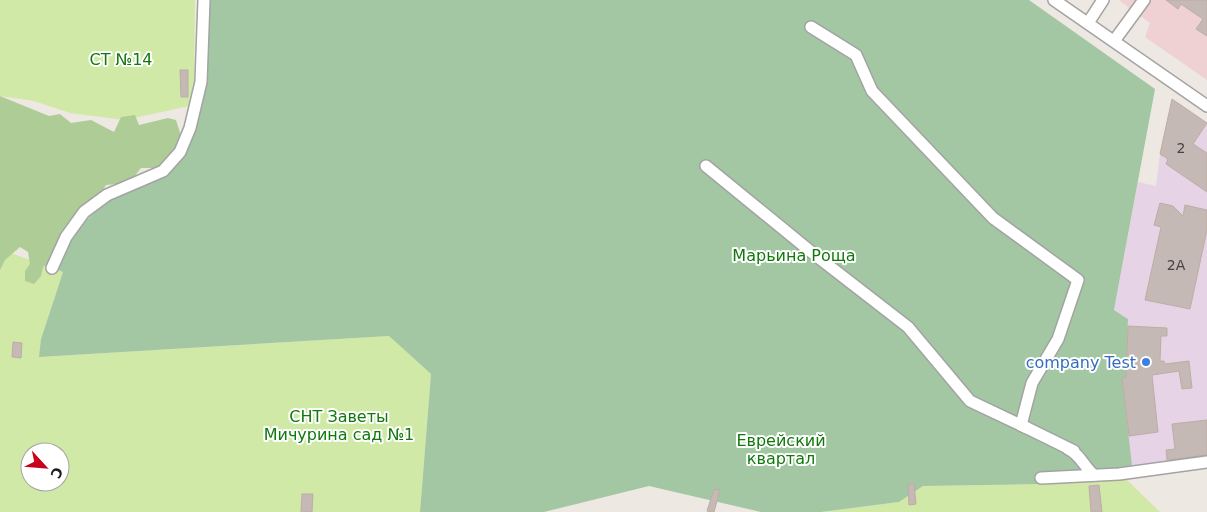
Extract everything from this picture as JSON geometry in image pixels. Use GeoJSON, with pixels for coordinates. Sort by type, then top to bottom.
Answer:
{"type":"FeatureCollection","features":[{"type":"Feature","properties":{"kind":"street"},"geometry":{"type":"LineString","coordinates":[[52,268],[66,236],[84,212],[107,195],[162,171],[180,152],[190,128],[201,82],[204,0]]}},
{"type":"Feature","properties":{"kind":"street"},"geometry":{"type":"LineString","coordinates":[[1054,0],[1207,106]]}},
{"type":"Feature","properties":{"kind":"street"},"geometry":{"type":"LineString","coordinates":[[1088,23],[1103,0]]}},
{"type":"Feature","properties":{"kind":"street"},"geometry":{"type":"LineString","coordinates":[[1114,40],[1144,0]]}},
{"type":"Feature","properties":{"kind":"street"},"geometry":{"type":"LineString","coordinates":[[811,27],[856,55],[872,91],[993,218],[1078,280],[1058,339],[1032,383],[1021,425]]}},
{"type":"Feature","properties":{"kind":"street"},"geometry":{"type":"LineString","coordinates":[[706,166],[815,255],[908,327],[970,401],[1074,451],[1088,471],[1094,475]]}},
{"type":"Feature","properties":{"kind":"street"},"geometry":{"type":"LineString","coordinates":[[1041,478],[1119,474],[1207,462]]}},
{"type":"Feature","properties":{"kind":"shaded area"},"geometry":{"type":"Polygon","coordinates":[[[1121,0],[1207,0],[1207,80],[1145,37],[1150,23],[1121,0]]]}},
{"type":"Feature","properties":{"kind":"shaded area"},"geometry":{"type":"Polygon","coordinates":[[[1172,99],[1207,123],[1207,456],[1132,465],[1122,378],[1126,377],[1128,319],[1114,310],[1138,182],[1156,186],[1160,154],[1172,99]]]}},
{"type":"Feature","properties":{"kind":"green space","name":"СТ №14"},"geometry":{"type":"Polygon","coordinates":[[[0,0],[195,0],[194,84],[189,106],[125,120],[70,113],[34,101],[0,96],[0,0]]]}},
{"type":"Feature","properties":{"kind":"green space","name":"Марьина Роща"},"geometry":{"type":"Polygon","coordinates":[[[209,0],[1029,0],[1155,89],[1114,310],[1128,319],[1126,377],[1122,378],[1132,465],[1126,479],[1042,484],[923,486],[899,502],[821,512],[761,512],[649,486],[544,512],[420,512],[431,374],[389,336],[39,357],[41,339],[63,272],[58,270],[71,238],[88,218],[109,201],[167,173],[183,157],[191,142],[197,123],[204,81],[209,0]]]}},
{"type":"Feature","properties":{"kind":"green space"},"geometry":{"type":"Polygon","coordinates":[[[0,96],[49,116],[60,114],[71,123],[91,120],[114,132],[121,117],[135,115],[139,125],[168,118],[176,120],[181,136],[173,154],[157,168],[141,168],[129,183],[106,185],[96,199],[60,234],[53,257],[43,267],[41,276],[34,284],[25,281],[25,271],[30,264],[28,252],[20,247],[5,260],[0,270],[0,96]]]}},
{"type":"Feature","properties":{"kind":"green space","name":"СНТ Заветы Мичурина сад №1"},"geometry":{"type":"Polygon","coordinates":[[[0,249],[63,272],[41,339],[40,357],[389,336],[431,374],[420,512],[0,512],[0,249]]]}},
{"type":"Feature","properties":{"kind":"green space"},"geometry":{"type":"Polygon","coordinates":[[[1126,479],[1160,512],[821,512],[899,502],[923,486],[1042,484],[1126,479]]]}},
{"type":"Feature","properties":{"kind":"building"},"geometry":{"type":"Polygon","coordinates":[[[1166,0],[1207,0],[1207,36],[1196,29],[1203,19],[1181,4],[1178,9],[1166,0]]]}},
{"type":"Feature","properties":{"kind":"building"},"geometry":{"type":"Polygon","coordinates":[[[180,70],[188,70],[188,97],[181,97],[180,70]]]}},
{"type":"Feature","properties":{"kind":"building"},"geometry":{"type":"Polygon","coordinates":[[[1172,99],[1207,123],[1193,144],[1207,153],[1207,192],[1166,164],[1168,159],[1160,154],[1172,99]]]}},
{"type":"Feature","properties":{"kind":"building"},"geometry":{"type":"Polygon","coordinates":[[[1160,203],[1173,206],[1183,216],[1185,205],[1207,210],[1207,230],[1190,309],[1145,300],[1161,227],[1154,225],[1160,203]]]}},
{"type":"Feature","properties":{"kind":"building"},"geometry":{"type":"Polygon","coordinates":[[[1128,326],[1167,328],[1167,336],[1161,336],[1160,361],[1164,361],[1165,364],[1189,361],[1192,388],[1182,389],[1179,371],[1152,375],[1158,432],[1129,436],[1122,378],[1126,377],[1128,326]]]}},
{"type":"Feature","properties":{"kind":"building"},"geometry":{"type":"Polygon","coordinates":[[[13,342],[22,343],[21,358],[12,357],[13,342]]]}},
{"type":"Feature","properties":{"kind":"building"},"geometry":{"type":"Polygon","coordinates":[[[1207,420],[1207,455],[1167,460],[1166,450],[1175,449],[1172,424],[1207,420]]]}},
{"type":"Feature","properties":{"kind":"building"},"geometry":{"type":"Polygon","coordinates":[[[908,484],[914,484],[916,504],[909,505],[908,484]]]}},
{"type":"Feature","properties":{"kind":"building"},"geometry":{"type":"Polygon","coordinates":[[[1099,485],[1102,512],[1091,512],[1089,486],[1099,485]]]}},
{"type":"Feature","properties":{"kind":"building"},"geometry":{"type":"Polygon","coordinates":[[[714,489],[720,490],[714,512],[711,512],[707,511],[714,489]]]}},
{"type":"Feature","properties":{"kind":"building"},"geometry":{"type":"Polygon","coordinates":[[[302,494],[313,494],[312,512],[301,512],[302,494]]]}},
{"type":"Feature","properties":{"kind":"place","name":"company Test"},"geometry":{"type":"Point","coordinates":[1146,362]}},
{"type":"Feature","properties":{"kind":"park label","name":"Еврейский квартал"},"geometry":{"type":"Point","coordinates":[781,449]}}]}
